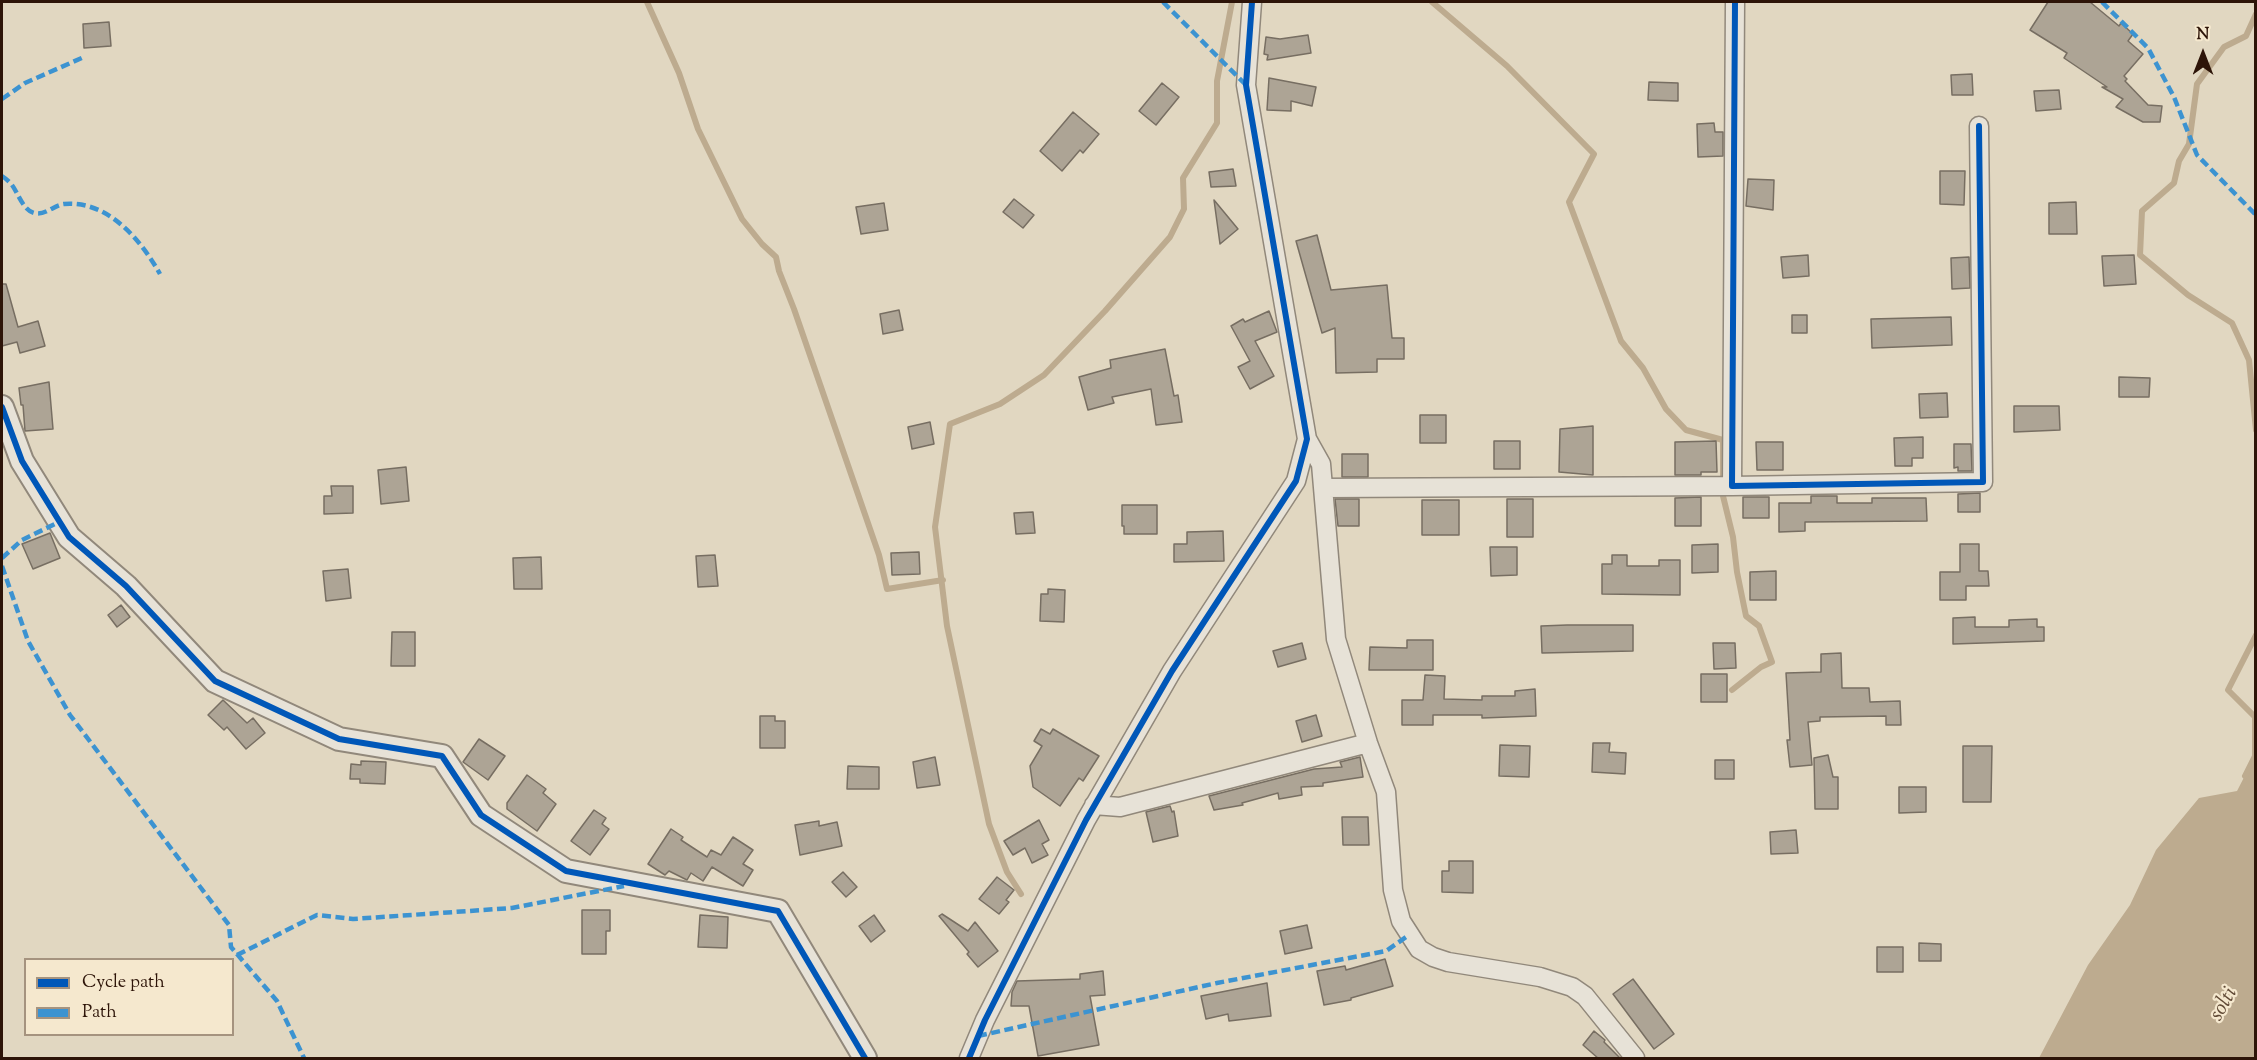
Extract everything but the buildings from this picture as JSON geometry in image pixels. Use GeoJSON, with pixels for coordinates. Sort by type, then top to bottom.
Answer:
{"type":"FeatureCollection","features":[{"type":"Feature","properties":{"kind":"street"},"geometry":{"type":"LineString","coordinates":[[1252,2],[1246,85],[1307,439],[1321,464],[1336,639],[1368,743],[1386,792],[1395,906],[1401,921],[1419,949],[1433,957],[1448,962],[1540,977],[1572,987],[1585,996],[1635,1059]]}},
{"type":"Feature","properties":{"kind":"street"},"geometry":{"type":"LineString","coordinates":[[1732,486],[1736,2]]}},
{"type":"Feature","properties":{"kind":"street"},"geometry":{"type":"LineString","coordinates":[[1323,488],[1983,482],[1979,126]]}},
{"type":"Feature","properties":{"kind":"street"},"geometry":{"type":"LineString","coordinates":[[2,407],[22,461],[69,537],[126,586],[215,681],[339,739],[442,756],[481,815],[566,871],[778,911],[865,1059]]}},
{"type":"Feature","properties":{"kind":"street"},"geometry":{"type":"LineString","coordinates":[[969,1059],[989,1011],[1094,805],[1172,670],[1296,481],[1307,439]]}},
{"type":"Feature","properties":{"kind":"street"},"geometry":{"type":"LineString","coordinates":[[1094,805],[1120,807],[1368,743]]}},
{"type":"Feature","properties":{"kind":"water","name":"solti"},"geometry":{"type":"Polygon","coordinates":[[[2255,756],[2255,1058],[2039,1058],[2088,965],[2130,905],[2156,850],[2199,798],[2237,791],[2255,756]]]}},
{"type":"Feature","properties":{"kind":"waterway"},"geometry":{"type":"LineString","coordinates":[[647,2],[679,73],[698,129],[742,219],[776,257],[879,555],[887,589],[943,580]]}},
{"type":"Feature","properties":{"kind":"waterway"},"geometry":{"type":"LineString","coordinates":[[1021,894],[1007,872],[989,824],[947,626],[935,527],[950,424],[1000,404],[1044,375],[1105,311],[1170,237],[1184,209],[1183,178],[1217,123],[1217,81],[1232,2]]}},
{"type":"Feature","properties":{"kind":"waterway"},"geometry":{"type":"LineString","coordinates":[[1432,2],[1507,66],[1594,154],[1569,202],[1621,341],[1643,368],[1666,409],[1686,430],[1723,440],[1723,496],[1733,537],[1746,616],[1759,626],[1772,662],[1761,667],[1732,690]]}},
{"type":"Feature","properties":{"kind":"waterway"},"geometry":{"type":"LineString","coordinates":[[2256,14],[2246,36],[2224,47],[2197,84],[2189,144],[2179,161],[2174,183],[2142,211],[2140,255],[2188,295],[2232,323],[2249,360],[2256,430]]}},
{"type":"Feature","properties":{"kind":"waterway"},"geometry":{"type":"LineString","coordinates":[[2245,776],[2255,756],[2255,717],[2228,690],[2256,635]]}},
{"type":"Feature","properties":{"kind":"marked path"},"geometry":{"type":"LineString","coordinates":[[1163,2],[1246,85]]}},
{"type":"Feature","properties":{"kind":"marked path"},"geometry":{"type":"LineString","coordinates":[[2102,2],[2148,48],[2174,97],[2197,155],[2256,215]]}},
{"type":"Feature","properties":{"kind":"marked path"},"geometry":{"type":"LineString","coordinates":[[2,99],[25,83],[84,57]]}},
{"type":"Feature","properties":{"kind":"marked path"},"geometry":{"type":"LineString","coordinates":[[2,176],[12,185],[27,208],[34,213],[42,213],[64,204],[80,204],[109,215],[133,236],[160,274]]}},
{"type":"Feature","properties":{"kind":"marked path"},"geometry":{"type":"LineString","coordinates":[[2,558],[22,540],[59,522]]}},
{"type":"Feature","properties":{"kind":"marked path"},"geometry":{"type":"LineString","coordinates":[[2,566],[28,641],[70,715],[229,925],[231,947],[277,1001],[304,1058]]}},
{"type":"Feature","properties":{"kind":"marked path"},"geometry":{"type":"LineString","coordinates":[[237,955],[317,915],[353,919],[512,908],[624,886]]}},
{"type":"Feature","properties":{"kind":"marked path"},"geometry":{"type":"LineString","coordinates":[[978,1036],[1217,983],[1386,951],[1409,935]]}},
{"type":"Feature","properties":{"kind":"cycle path"},"geometry":{"type":"LineString","coordinates":[[969,1058],[985,1020],[1086,820],[1172,671],[1296,481],[1307,439],[1246,85],[1252,2]]}},
{"type":"Feature","properties":{"kind":"cycle path"},"geometry":{"type":"LineString","coordinates":[[1735,2],[1732,486],[1983,482],[1979,126]]}},
{"type":"Feature","properties":{"kind":"cycle path"},"geometry":{"type":"LineString","coordinates":[[2,407],[22,461],[69,537],[126,586],[215,681],[339,739],[442,756],[481,815],[566,871],[778,911],[865,1058]]}}]}
